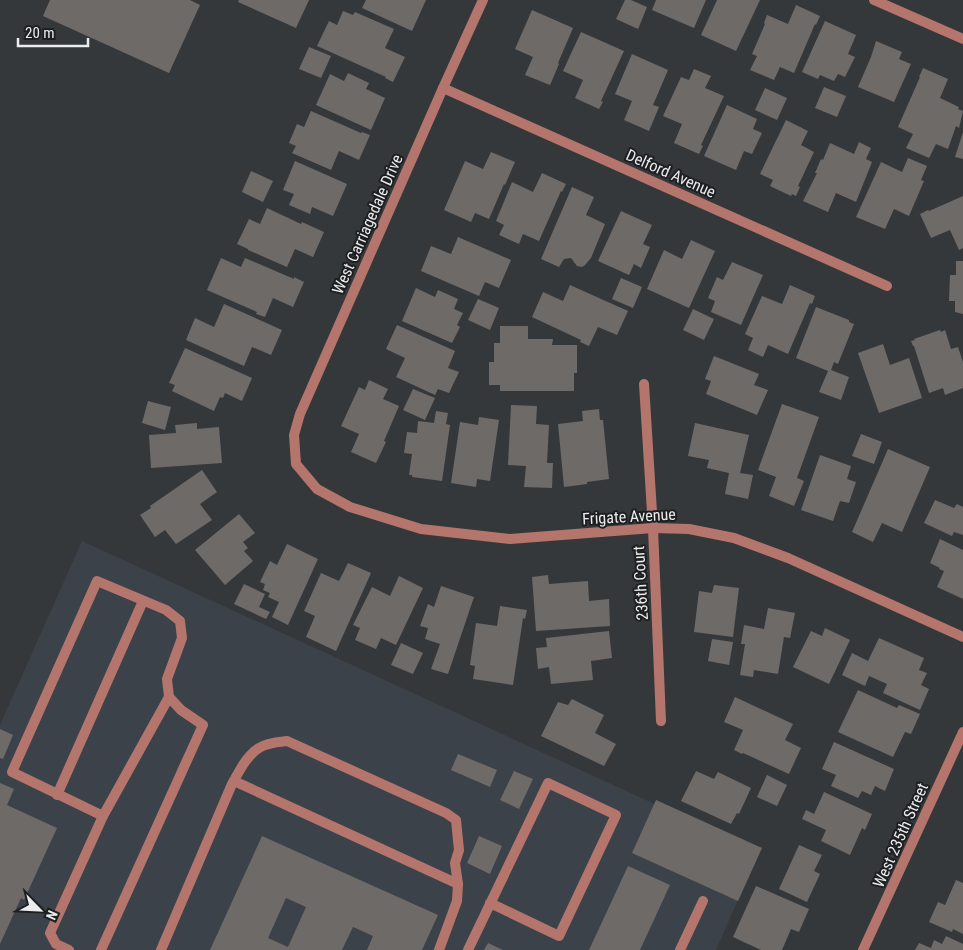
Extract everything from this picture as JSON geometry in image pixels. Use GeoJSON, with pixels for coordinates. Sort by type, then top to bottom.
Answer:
{"type":"FeatureCollection","features":[{"type":"Feature","properties":{"kind":"street","name":"West Carriagedale Drive"},"geometry":{"type":"LineString","coordinates":[[296,464],[294,435],[300,414],[483,0]]}},
{"type":"Feature","properties":{"kind":"street"},"geometry":{"type":"LineString","coordinates":[[874,0],[963,40]]}},
{"type":"Feature","properties":{"kind":"street","name":"Delford Avenue"},"geometry":{"type":"LineString","coordinates":[[443,88],[887,286]]}},
{"type":"Feature","properties":{"kind":"street","name":"236th Court"},"geometry":{"type":"LineString","coordinates":[[644,384],[653,528],[661,721]]}},
{"type":"Feature","properties":{"kind":"street","name":"Frigate Avenue"},"geometry":{"type":"LineString","coordinates":[[296,464],[317,489],[350,508],[421,529],[510,539],[653,528],[689,529],[734,538],[788,558],[963,637]]}},
{"type":"Feature","properties":{"kind":"street"},"geometry":{"type":"LineString","coordinates":[[101,950],[203,725],[181,710],[169,697],[166,679],[182,638],[180,621],[166,610],[98,581],[12,772],[103,816]]}},
{"type":"Feature","properties":{"kind":"street"},"geometry":{"type":"LineString","coordinates":[[57,794],[143,601]]}},
{"type":"Feature","properties":{"kind":"street"},"geometry":{"type":"LineString","coordinates":[[69,950],[56,944],[50,933],[103,816],[169,697]]}},
{"type":"Feature","properties":{"kind":"street","name":"West 235th Street"},"geometry":{"type":"LineString","coordinates":[[863,950],[963,732]]}},
{"type":"Feature","properties":{"kind":"street"},"geometry":{"type":"LineString","coordinates":[[161,950],[234,781],[246,760],[259,747],[286,741],[446,813],[456,820],[459,850],[455,863],[458,884],[457,902],[438,950]]}},
{"type":"Feature","properties":{"kind":"street"},"geometry":{"type":"LineString","coordinates":[[234,781],[458,884]]}},
{"type":"Feature","properties":{"kind":"street"},"geometry":{"type":"LineString","coordinates":[[468,950],[490,903],[548,783],[616,814],[559,936],[490,903]]}},
{"type":"Feature","properties":{"kind":"street"},"geometry":{"type":"LineString","coordinates":[[680,950],[703,901]]}},
{"type":"Feature","properties":{"kind":"shaded area"},"geometry":{"type":"Polygon","coordinates":[[[82,541],[759,852],[716,950],[0,950],[0,725],[82,541]]]}},
{"type":"Feature","properties":{"kind":"building"},"geometry":{"type":"Polygon","coordinates":[[[50,0],[190,0],[200,5],[169,73],[43,16],[50,0]]]}},
{"type":"Feature","properties":{"kind":"building"},"geometry":{"type":"Polygon","coordinates":[[[239,0],[309,0],[296,28],[238,2],[239,0]]]}},
{"type":"Feature","properties":{"kind":"building"},"geometry":{"type":"Polygon","coordinates":[[[366,0],[426,0],[412,31],[362,8],[366,0]]]}},
{"type":"Feature","properties":{"kind":"building"},"geometry":{"type":"Polygon","coordinates":[[[625,0],[631,0],[647,7],[638,29],[616,19],[625,0]]]}},
{"type":"Feature","properties":{"kind":"building"},"geometry":{"type":"Polygon","coordinates":[[[656,0],[706,0],[694,28],[652,10],[656,0]]]}},
{"type":"Feature","properties":{"kind":"building"},"geometry":{"type":"Polygon","coordinates":[[[717,0],[760,0],[736,51],[701,35],[717,0]]]}},
{"type":"Feature","properties":{"kind":"building"},"geometry":{"type":"Polygon","coordinates":[[[796,5],[820,16],[794,73],[780,67],[774,80],[750,70],[757,56],[752,54],[767,15],[788,24],[796,5]]]}},
{"type":"Feature","properties":{"kind":"building"},"geometry":{"type":"Polygon","coordinates":[[[532,10],[573,28],[550,85],[525,75],[533,57],[515,49],[532,10]]]}},
{"type":"Feature","properties":{"kind":"building"},"geometry":{"type":"Polygon","coordinates":[[[343,11],[353,15],[355,12],[394,29],[385,48],[405,57],[393,82],[386,77],[317,46],[329,21],[337,25],[343,11]]]}},
{"type":"Feature","properties":{"kind":"building"},"geometry":{"type":"Polygon","coordinates":[[[825,21],[856,35],[848,54],[855,57],[845,77],[838,74],[834,81],[820,75],[818,79],[802,72],[825,21]]]}},
{"type":"Feature","properties":{"kind":"building"},"geometry":{"type":"Polygon","coordinates":[[[581,32],[624,51],[599,109],[575,98],[583,80],[563,71],[581,32]]]}},
{"type":"Feature","properties":{"kind":"building"},"geometry":{"type":"Polygon","coordinates":[[[876,41],[902,52],[899,59],[911,64],[894,102],[858,87],[876,41]]]}},
{"type":"Feature","properties":{"kind":"building"},"geometry":{"type":"Polygon","coordinates":[[[309,47],[331,56],[321,78],[299,69],[309,47]]]}},
{"type":"Feature","properties":{"kind":"building"},"geometry":{"type":"Polygon","coordinates":[[[632,54],[668,70],[653,105],[659,107],[649,131],[624,120],[632,101],[615,94],[632,54]]]}},
{"type":"Feature","properties":{"kind":"building"},"geometry":{"type":"Polygon","coordinates":[[[923,68],[948,79],[940,98],[959,107],[958,109],[963,111],[959,128],[956,126],[948,149],[936,144],[929,158],[906,148],[913,134],[898,127],[923,68]]]}},
{"type":"Feature","properties":{"kind":"building"},"geometry":{"type":"Polygon","coordinates":[[[694,69],[711,76],[705,88],[724,96],[701,145],[703,146],[699,154],[674,143],[682,124],[663,116],[681,77],[689,80],[694,69]]]}},
{"type":"Feature","properties":{"kind":"building"},"geometry":{"type":"Polygon","coordinates":[[[348,73],[369,83],[366,89],[385,98],[371,130],[316,105],[330,74],[344,81],[348,73]]]}},
{"type":"Feature","properties":{"kind":"building"},"geometry":{"type":"Polygon","coordinates":[[[824,87],[846,96],[837,117],[815,108],[824,87]]]}},
{"type":"Feature","properties":{"kind":"building"},"geometry":{"type":"Polygon","coordinates":[[[765,88],[787,98],[777,120],[755,110],[765,88]]]}},
{"type":"Feature","properties":{"kind":"building"},"geometry":{"type":"Polygon","coordinates":[[[727,105],[757,119],[753,129],[762,133],[752,154],[744,151],[736,170],[704,156],[727,105]]]}},
{"type":"Feature","properties":{"kind":"building"},"geometry":{"type":"Polygon","coordinates":[[[311,111],[361,133],[370,135],[359,160],[339,151],[331,170],[292,153],[296,146],[289,143],[297,124],[304,127],[311,111]]]}},
{"type":"Feature","properties":{"kind":"building"},"geometry":{"type":"Polygon","coordinates":[[[786,120],[808,131],[801,145],[814,152],[798,186],[800,187],[796,196],[792,194],[791,196],[770,186],[773,180],[760,174],[786,120]]]}},
{"type":"Feature","properties":{"kind":"building"},"geometry":{"type":"Polygon","coordinates":[[[963,132],[963,159],[955,157],[963,132]]]}},
{"type":"Feature","properties":{"kind":"building"},"geometry":{"type":"Polygon","coordinates":[[[859,142],[871,148],[866,159],[872,162],[856,202],[836,193],[828,212],[803,201],[830,143],[854,154],[859,142]]]}},
{"type":"Feature","properties":{"kind":"building"},"geometry":{"type":"Polygon","coordinates":[[[491,152],[515,162],[489,219],[475,213],[471,222],[444,210],[465,161],[483,169],[491,152]]]}},
{"type":"Feature","properties":{"kind":"building"},"geometry":{"type":"Polygon","coordinates":[[[908,158],[927,166],[921,180],[924,181],[909,216],[894,209],[885,229],[856,217],[881,162],[902,172],[908,158]]]}},
{"type":"Feature","properties":{"kind":"building"},"geometry":{"type":"Polygon","coordinates":[[[295,161],[347,184],[333,216],[312,207],[310,214],[289,205],[294,194],[283,190],[295,161]]]}},
{"type":"Feature","properties":{"kind":"building"},"geometry":{"type":"Polygon","coordinates":[[[251,171],[273,181],[263,202],[242,192],[251,171]]]}},
{"type":"Feature","properties":{"kind":"building"},"geometry":{"type":"Polygon","coordinates":[[[542,173],[566,184],[561,191],[539,241],[523,234],[519,244],[499,235],[504,225],[496,221],[512,182],[533,192],[542,173]]]}},
{"type":"Feature","properties":{"kind":"building"},"geometry":{"type":"Polygon","coordinates":[[[572,187],[594,197],[586,215],[605,224],[591,258],[585,265],[582,267],[577,266],[571,258],[564,259],[559,267],[541,259],[572,187]]]}},
{"type":"Feature","properties":{"kind":"building"},"geometry":{"type":"Polygon","coordinates":[[[963,196],[963,248],[959,250],[950,230],[931,238],[920,214],[963,196]]]}},
{"type":"Feature","properties":{"kind":"building"},"geometry":{"type":"Polygon","coordinates":[[[267,208],[301,224],[302,222],[324,232],[313,257],[295,249],[287,267],[237,244],[249,219],[260,224],[267,208]]]}},
{"type":"Feature","properties":{"kind":"building"},"geometry":{"type":"Polygon","coordinates":[[[621,211],[652,225],[643,244],[650,247],[641,268],[634,264],[629,275],[598,261],[621,211]]]}},
{"type":"Feature","properties":{"kind":"building"},"geometry":{"type":"Polygon","coordinates":[[[458,237],[511,260],[499,288],[485,282],[479,296],[421,271],[431,246],[451,254],[458,237]]]}},
{"type":"Feature","properties":{"kind":"building"},"geometry":{"type":"Polygon","coordinates":[[[691,240],[715,251],[689,308],[647,289],[664,250],[682,259],[691,240]]]}},
{"type":"Feature","properties":{"kind":"building"},"geometry":{"type":"Polygon","coordinates":[[[221,258],[241,267],[245,258],[304,282],[293,307],[273,298],[265,317],[207,290],[221,258]]]}},
{"type":"Feature","properties":{"kind":"building"},"geometry":{"type":"Polygon","coordinates":[[[956,261],[963,261],[963,314],[955,312],[955,301],[949,301],[950,275],[956,275],[956,261]]]}},
{"type":"Feature","properties":{"kind":"building"},"geometry":{"type":"Polygon","coordinates":[[[732,262],[763,275],[741,325],[711,312],[715,301],[708,298],[717,277],[723,280],[732,262]]]}},
{"type":"Feature","properties":{"kind":"building"},"geometry":{"type":"Polygon","coordinates":[[[621,278],[642,287],[633,308],[612,299],[621,278]]]}},
{"type":"Feature","properties":{"kind":"building"},"geometry":{"type":"Polygon","coordinates":[[[570,285],[628,311],[617,335],[598,327],[589,346],[580,342],[581,340],[532,317],[543,292],[563,301],[570,285]]]}},
{"type":"Feature","properties":{"kind":"building"},"geometry":{"type":"Polygon","coordinates":[[[790,285],[815,296],[812,304],[810,303],[788,354],[768,345],[763,357],[748,350],[753,338],[745,334],[762,296],[782,304],[790,285]]]}},
{"type":"Feature","properties":{"kind":"building"},"geometry":{"type":"Polygon","coordinates":[[[416,288],[435,297],[438,290],[458,299],[454,309],[463,313],[457,325],[460,327],[452,343],[402,321],[416,288]]]}},
{"type":"Feature","properties":{"kind":"building"},"geometry":{"type":"Polygon","coordinates":[[[478,299],[499,308],[490,330],[468,320],[478,299]]]}},
{"type":"Feature","properties":{"kind":"building"},"geometry":{"type":"Polygon","coordinates":[[[224,304],[282,330],[271,355],[252,347],[244,366],[186,340],[195,318],[214,327],[224,304]]]}},
{"type":"Feature","properties":{"kind":"building"},"geometry":{"type":"Polygon","coordinates":[[[816,307],[849,320],[849,322],[854,324],[838,364],[834,362],[831,370],[849,377],[841,400],[819,392],[828,371],[796,358],[816,307]]]}},
{"type":"Feature","properties":{"kind":"building"},"geometry":{"type":"Polygon","coordinates":[[[693,309],[714,319],[704,340],[683,330],[693,309]]]}},
{"type":"Feature","properties":{"kind":"building"},"geometry":{"type":"Polygon","coordinates":[[[397,325],[455,351],[448,368],[459,372],[449,393],[438,389],[435,395],[396,377],[405,358],[386,349],[397,325]]]}},
{"type":"Feature","properties":{"kind":"building"},"geometry":{"type":"Polygon","coordinates":[[[500,326],[528,326],[528,339],[553,339],[552,345],[577,345],[577,373],[574,373],[574,391],[500,391],[500,385],[489,385],[489,362],[494,362],[494,343],[500,343],[500,326]]]}},
{"type":"Feature","properties":{"kind":"building"},"geometry":{"type":"Polygon","coordinates":[[[940,330],[941,332],[945,330],[951,349],[958,347],[963,362],[963,388],[945,395],[943,388],[929,393],[911,341],[940,330]]]}},
{"type":"Feature","properties":{"kind":"building"},"geometry":{"type":"Polygon","coordinates":[[[883,344],[890,365],[909,358],[922,398],[879,413],[858,353],[883,344]]]}},
{"type":"Feature","properties":{"kind":"building"},"geometry":{"type":"Polygon","coordinates":[[[185,348],[252,378],[242,401],[225,393],[223,398],[220,397],[214,411],[172,391],[175,385],[169,383],[185,348]]]}},
{"type":"Feature","properties":{"kind":"building"},"geometry":{"type":"Polygon","coordinates":[[[714,356],[759,374],[754,385],[768,390],[757,415],[706,394],[711,381],[705,379],[714,356]]]}},
{"type":"Feature","properties":{"kind":"building"},"geometry":{"type":"Polygon","coordinates":[[[369,380],[388,389],[383,399],[399,406],[376,463],[351,452],[359,434],[341,426],[359,387],[365,390],[369,380]]]}},
{"type":"Feature","properties":{"kind":"building"},"geometry":{"type":"Polygon","coordinates":[[[413,389],[435,398],[425,420],[403,410],[413,389]]]}},
{"type":"Feature","properties":{"kind":"building"},"geometry":{"type":"Polygon","coordinates":[[[148,401],[171,407],[165,430],[142,423],[148,401]]]}},
{"type":"Feature","properties":{"kind":"building"},"geometry":{"type":"Polygon","coordinates":[[[782,404],[819,417],[797,478],[804,481],[794,506],[769,496],[776,477],[758,470],[782,404]]]}},
{"type":"Feature","properties":{"kind":"building"},"geometry":{"type":"Polygon","coordinates":[[[511,405],[537,406],[536,424],[549,425],[547,463],[553,463],[552,488],[524,487],[526,466],[508,465],[511,405]]]}},
{"type":"Feature","properties":{"kind":"building"},"geometry":{"type":"Polygon","coordinates":[[[599,409],[600,420],[603,420],[609,479],[564,487],[558,424],[583,421],[582,411],[599,409]]]}},
{"type":"Feature","properties":{"kind":"building"},"geometry":{"type":"Polygon","coordinates":[[[436,411],[448,413],[446,424],[450,425],[442,481],[409,475],[412,454],[404,453],[407,432],[417,433],[418,421],[434,423],[436,411]]]}},
{"type":"Feature","properties":{"kind":"building"},"geometry":{"type":"Polygon","coordinates":[[[479,417],[499,420],[490,481],[477,479],[476,487],[451,483],[460,422],[478,425],[479,417]]]}},
{"type":"Feature","properties":{"kind":"building"},"geometry":{"type":"Polygon","coordinates":[[[197,423],[197,429],[219,427],[222,463],[151,468],[149,435],[176,433],[175,425],[197,423]]]}},
{"type":"Feature","properties":{"kind":"building"},"geometry":{"type":"Polygon","coordinates":[[[695,423],[749,435],[740,473],[753,475],[748,499],[725,494],[729,473],[707,468],[709,460],[688,456],[695,423]]]}},
{"type":"Feature","properties":{"kind":"building"},"geometry":{"type":"Polygon","coordinates":[[[861,434],[882,442],[874,464],[852,456],[861,434]]]}},
{"type":"Feature","properties":{"kind":"building"},"geometry":{"type":"Polygon","coordinates":[[[888,449],[930,467],[902,532],[882,523],[873,542],[852,532],[888,449]]]}},
{"type":"Feature","properties":{"kind":"building"},"geometry":{"type":"Polygon","coordinates":[[[820,455],[851,466],[847,479],[856,482],[849,503],[840,501],[833,521],[801,510],[820,455]]]}},
{"type":"Feature","properties":{"kind":"building"},"geometry":{"type":"Polygon","coordinates":[[[202,470],[217,492],[200,504],[212,520],[176,544],[165,530],[155,537],[140,515],[202,470]]]}},
{"type":"Feature","properties":{"kind":"building"},"geometry":{"type":"Polygon","coordinates":[[[935,500],[954,508],[957,504],[963,507],[963,535],[954,532],[952,536],[924,523],[935,500]]]}},
{"type":"Feature","properties":{"kind":"building"},"geometry":{"type":"Polygon","coordinates":[[[239,514],[255,533],[243,542],[248,548],[244,551],[253,561],[225,585],[195,550],[239,514]]]}},
{"type":"Feature","properties":{"kind":"building"},"geometry":{"type":"Polygon","coordinates":[[[940,539],[963,550],[963,599],[937,587],[944,571],[930,563],[940,539]]]}},
{"type":"Feature","properties":{"kind":"building"},"geometry":{"type":"Polygon","coordinates":[[[287,544],[318,559],[288,625],[272,617],[279,602],[268,597],[270,593],[263,590],[265,584],[260,582],[270,561],[277,565],[287,544]]]}},
{"type":"Feature","properties":{"kind":"building"},"geometry":{"type":"Polygon","coordinates":[[[348,563],[371,573],[336,651],[306,637],[315,616],[304,611],[321,573],[339,581],[348,563]]]}},
{"type":"Feature","properties":{"kind":"building"},"geometry":{"type":"Polygon","coordinates":[[[548,575],[549,584],[588,581],[589,601],[609,599],[610,626],[536,631],[532,577],[548,575]]]}},
{"type":"Feature","properties":{"kind":"building"},"geometry":{"type":"Polygon","coordinates":[[[399,576],[423,588],[396,645],[381,638],[376,649],[355,640],[360,628],[353,625],[372,587],[390,596],[399,576]]]}},
{"type":"Feature","properties":{"kind":"building"},"geometry":{"type":"Polygon","coordinates":[[[244,584],[265,594],[259,607],[270,612],[266,619],[234,604],[244,584]]]}},
{"type":"Feature","properties":{"kind":"building"},"geometry":{"type":"Polygon","coordinates":[[[714,585],[739,588],[733,637],[694,632],[699,591],[712,593],[714,585]]]}},
{"type":"Feature","properties":{"kind":"building"},"geometry":{"type":"Polygon","coordinates":[[[441,586],[474,597],[448,674],[431,669],[440,644],[425,639],[428,628],[420,626],[428,604],[434,607],[441,586]]]}},
{"type":"Feature","properties":{"kind":"building"},"geometry":{"type":"Polygon","coordinates":[[[500,606],[527,610],[525,619],[523,618],[513,685],[473,679],[475,666],[470,665],[476,623],[497,626],[500,606]]]}},
{"type":"Feature","properties":{"kind":"building"},"geometry":{"type":"Polygon","coordinates":[[[768,608],[795,613],[790,638],[784,637],[778,674],[754,670],[753,677],[740,675],[745,644],[741,644],[744,625],[764,629],[768,608]]]}},
{"type":"Feature","properties":{"kind":"building"},"geometry":{"type":"Polygon","coordinates":[[[825,628],[850,640],[829,684],[793,667],[811,631],[822,636],[825,628]]]}},
{"type":"Feature","properties":{"kind":"building"},"geometry":{"type":"Polygon","coordinates":[[[609,631],[612,658],[591,661],[593,680],[551,684],[549,667],[538,669],[536,648],[547,647],[546,638],[609,631]]]}},
{"type":"Feature","properties":{"kind":"building"},"geometry":{"type":"Polygon","coordinates":[[[879,638],[924,658],[919,670],[927,673],[921,685],[929,689],[920,710],[883,693],[887,684],[869,676],[865,686],[842,675],[852,653],[868,661],[879,638]]]}},
{"type":"Feature","properties":{"kind":"building"},"geometry":{"type":"Polygon","coordinates":[[[712,639],[733,642],[729,665],[708,661],[712,639]]]}},
{"type":"Feature","properties":{"kind":"building"},"geometry":{"type":"Polygon","coordinates":[[[401,643],[423,653],[413,674],[391,665],[401,643]]]}},
{"type":"Feature","properties":{"kind":"building"},"geometry":{"type":"Polygon","coordinates":[[[858,690],[897,708],[899,705],[920,714],[911,734],[905,732],[893,757],[838,732],[858,690]]]}},
{"type":"Feature","properties":{"kind":"building"},"geometry":{"type":"Polygon","coordinates":[[[735,697],[793,724],[785,740],[801,748],[789,774],[734,750],[743,730],[724,722],[735,697]]]}},
{"type":"Feature","properties":{"kind":"building"},"geometry":{"type":"Polygon","coordinates":[[[572,699],[604,715],[595,733],[616,744],[604,766],[541,736],[558,702],[568,705],[572,699]]]}},
{"type":"Feature","properties":{"kind":"building"},"geometry":{"type":"Polygon","coordinates":[[[0,729],[13,735],[3,759],[0,758],[0,729]]]}},
{"type":"Feature","properties":{"kind":"building"},"geometry":{"type":"Polygon","coordinates":[[[834,742],[894,769],[885,791],[875,786],[871,795],[862,791],[858,798],[831,786],[836,775],[822,769],[834,742]]]}},
{"type":"Feature","properties":{"kind":"building"},"geometry":{"type":"Polygon","coordinates":[[[458,754],[497,770],[490,787],[451,770],[458,754]]]}},
{"type":"Feature","properties":{"kind":"building"},"geometry":{"type":"Polygon","coordinates":[[[514,771],[533,779],[519,809],[500,800],[514,771]]]}},
{"type":"Feature","properties":{"kind":"building"},"geometry":{"type":"Polygon","coordinates":[[[696,771],[714,779],[718,772],[751,788],[739,814],[737,813],[731,824],[681,801],[696,771]]]}},
{"type":"Feature","properties":{"kind":"building"},"geometry":{"type":"Polygon","coordinates":[[[767,775],[787,785],[777,806],[757,797],[767,775]]]}},
{"type":"Feature","properties":{"kind":"building"},"geometry":{"type":"Polygon","coordinates":[[[0,783],[14,789],[7,805],[57,828],[24,900],[21,898],[0,944],[0,783]]]}},
{"type":"Feature","properties":{"kind":"building"},"geometry":{"type":"Polygon","coordinates":[[[824,792],[872,814],[865,830],[862,828],[850,855],[821,841],[826,830],[802,819],[806,810],[814,814],[824,792]]]}},
{"type":"Feature","properties":{"kind":"building"},"geometry":{"type":"Polygon","coordinates":[[[656,800],[762,848],[738,901],[632,853],[656,800]]]}},
{"type":"Feature","properties":{"kind":"building"},"geometry":{"type":"Polygon","coordinates":[[[262,836],[438,915],[422,950],[367,950],[373,936],[353,927],[342,950],[210,950],[262,836]],[[286,898],[268,938],[288,947],[306,907],[286,898]]]}},
{"type":"Feature","properties":{"kind":"building"},"geometry":{"type":"Polygon","coordinates":[[[479,836],[502,846],[490,874],[467,863],[479,836]]]}},
{"type":"Feature","properties":{"kind":"building"},"geometry":{"type":"Polygon","coordinates":[[[799,845],[822,855],[814,871],[820,874],[807,902],[779,889],[799,845]]]}},
{"type":"Feature","properties":{"kind":"building"},"geometry":{"type":"Polygon","coordinates":[[[628,866],[670,885],[640,950],[589,950],[628,866]]]}},
{"type":"Feature","properties":{"kind":"building"},"geometry":{"type":"Polygon","coordinates":[[[956,880],[963,883],[963,934],[953,929],[952,932],[929,922],[938,902],[945,905],[956,880]]]}},
{"type":"Feature","properties":{"kind":"building"},"geometry":{"type":"Polygon","coordinates":[[[756,886],[809,909],[799,932],[791,929],[782,950],[761,950],[733,937],[756,886]]]}},
{"type":"Feature","properties":{"kind":"building"},"geometry":{"type":"Polygon","coordinates":[[[946,936],[963,944],[963,950],[915,950],[919,943],[931,948],[934,940],[942,944],[946,936]]]}},
{"type":"Feature","properties":{"kind":"building"},"geometry":{"type":"Polygon","coordinates":[[[488,943],[503,950],[484,950],[488,943]]]}}]}
